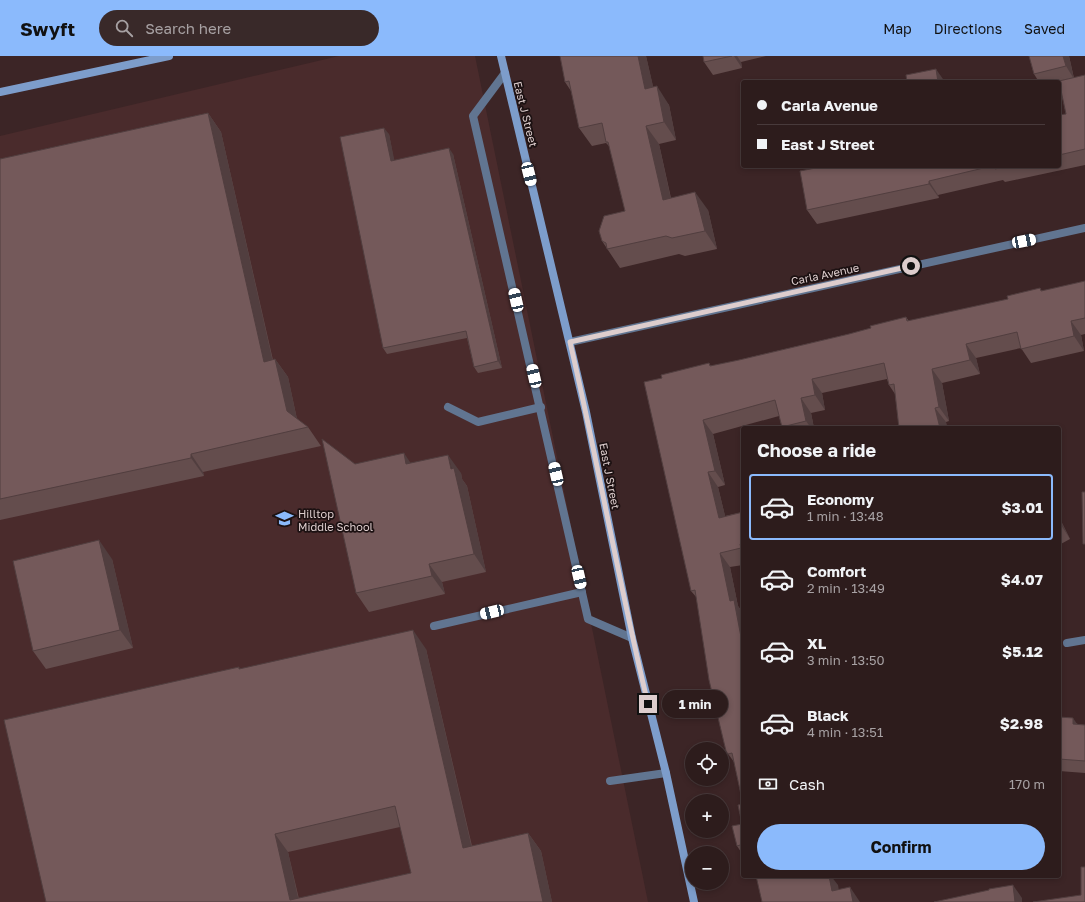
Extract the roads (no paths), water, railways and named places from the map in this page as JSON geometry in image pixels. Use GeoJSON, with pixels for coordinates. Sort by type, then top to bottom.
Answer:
{"type":"FeatureCollection","features":[{"type":"Feature","properties":{"kind":"street"},"geometry":{"type":"LineString","coordinates":[[0,92],[169,56]]}},
{"type":"Feature","properties":{"kind":"street","name":"East J Street"},"geometry":{"type":"LineString","coordinates":[[502,56],[586,412],[632,638],[666,773],[694,902]]}},
{"type":"Feature","properties":{"kind":"street"},"geometry":{"type":"LineString","coordinates":[[505,73],[473,116],[541,407],[588,619],[632,638]]}},
{"type":"Feature","properties":{"kind":"street","name":"Carla Avenue"},"geometry":{"type":"LineString","coordinates":[[570,342],[1085,228]]}},
{"type":"Feature","properties":{"kind":"street"},"geometry":{"type":"LineString","coordinates":[[448,407],[478,422],[541,407]]}},
{"type":"Feature","properties":{"kind":"street"},"geometry":{"type":"LineString","coordinates":[[434,626],[582,592]]}},
{"type":"Feature","properties":{"kind":"street"},"geometry":{"type":"LineString","coordinates":[[1066,643],[1085,640]]}},
{"type":"Feature","properties":{"kind":"street"},"geometry":{"type":"LineString","coordinates":[[610,781],[666,773]]}},
{"type":"Feature","properties":{"kind":"place","name":"Hilltop Middle School"},"geometry":{"type":"Point","coordinates":[285,519]}}]}
